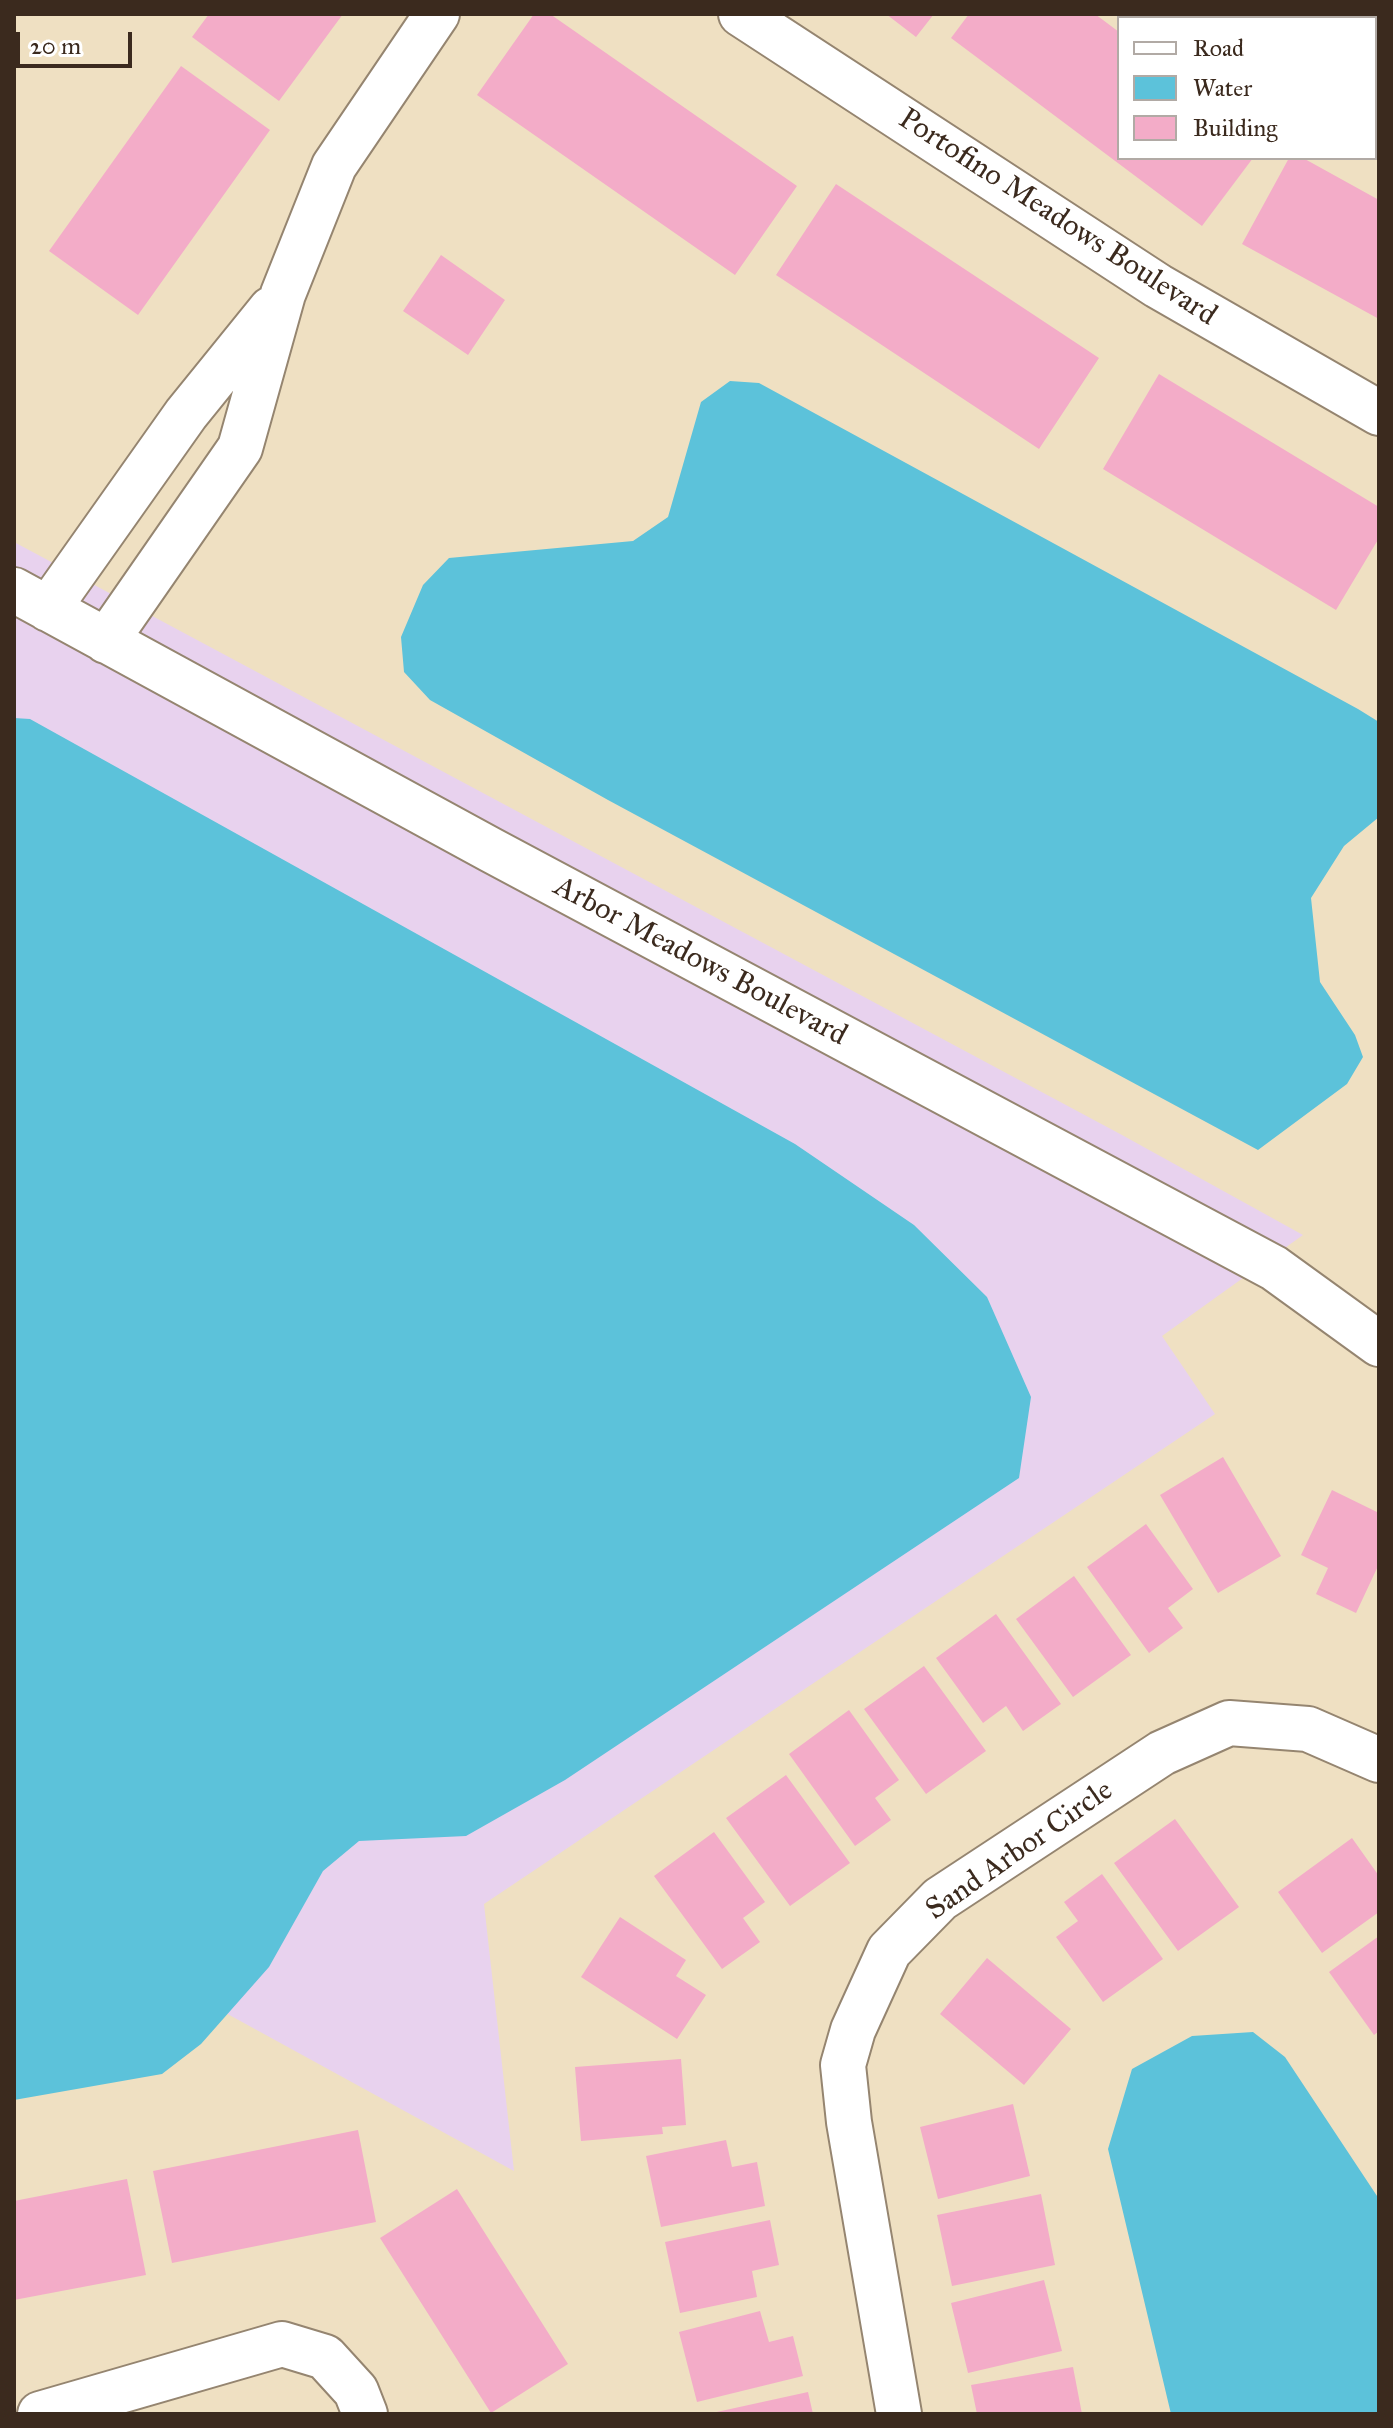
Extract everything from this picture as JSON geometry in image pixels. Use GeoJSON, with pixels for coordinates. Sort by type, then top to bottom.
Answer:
{"type":"FeatureCollection","features":[{"type":"Feature","properties":{"kind":"street"},"geometry":{"type":"LineString","coordinates":[[106,641],[240,448],[283,294],[334,166],[437,14]]}},
{"type":"Feature","properties":{"kind":"street","name":"Portofino Meadows Boulevard"},"geometry":{"type":"LineString","coordinates":[[741,14],[1158,286],[1379,413]]}},
{"type":"Feature","properties":{"kind":"street"},"geometry":{"type":"LineString","coordinates":[[31,599],[149,464],[283,294]]}},
{"type":"Feature","properties":{"kind":"street"},"geometry":{"type":"LineString","coordinates":[[149,464],[203,501]]}},
{"type":"Feature","properties":{"kind":"street","name":"Arbor Meadows Boulevard"},"geometry":{"type":"LineString","coordinates":[[31,599],[504,858],[1274,1268],[1379,1344]]}},
{"type":"Feature","properties":{"kind":"street","name":"Sand Arbor Circle"},"geometry":{"type":"LineString","coordinates":[[899,2414],[849,2122],[843,2065],[853,2030],[889,1951],[940,1899],[1162,1753],[1229,1723],[1308,1729],[1379,1760]]}},
{"type":"Feature","properties":{"kind":"street"},"geometry":{"type":"LineString","coordinates":[[40,2414],[282,2344],[325,2357],[356,2391],[365,2414]]}},
{"type":"Feature","properties":{"kind":"shaded area"},"geometry":{"type":"Polygon","coordinates":[[[14,542],[1303,1235],[1162,1336],[1215,1414],[484,1904],[514,2171],[14,1897],[14,542]]]}},
{"type":"Feature","properties":{"kind":"water"},"geometry":{"type":"Polygon","coordinates":[[[730,381],[759,383],[1379,722],[1379,817],[1344,846],[1311,898],[1320,982],[1355,1035],[1363,1057],[1347,1084],[1258,1150],[608,800],[430,700],[404,672],[401,637],[423,585],[449,558],[633,541],[668,517],[701,402],[730,381]]]}},
{"type":"Feature","properties":{"kind":"water"},"geometry":{"type":"Polygon","coordinates":[[[14,718],[30,719],[795,1144],[914,1225],[987,1297],[1031,1397],[1019,1478],[565,1780],[466,1836],[359,1841],[323,1871],[269,1967],[201,2044],[162,2074],[14,2100],[14,718]]]}},
{"type":"Feature","properties":{"kind":"water"},"geometry":{"type":"Polygon","coordinates":[[[1253,2032],[1285,2057],[1379,2199],[1379,2414],[1171,2414],[1108,2149],[1132,2069],[1192,2036],[1253,2032]]]}},
{"type":"Feature","properties":{"kind":"building"},"geometry":{"type":"Polygon","coordinates":[[[209,14],[343,14],[279,101],[192,37],[209,14]]]}},
{"type":"Feature","properties":{"kind":"building"},"geometry":{"type":"Polygon","coordinates":[[[534,14],[550,14],[797,186],[735,275],[477,95],[534,14]]]}},
{"type":"Feature","properties":{"kind":"building"},"geometry":{"type":"Polygon","coordinates":[[[886,14],[934,14],[916,37],[886,14]]]}},
{"type":"Feature","properties":{"kind":"building"},"geometry":{"type":"Polygon","coordinates":[[[969,14],[1095,14],[1117,30],[1117,160],[1252,160],[1202,226],[951,38],[969,14]]]}},
{"type":"Feature","properties":{"kind":"building"},"geometry":{"type":"Polygon","coordinates":[[[181,66],[270,130],[138,315],[49,251],[181,66]]]}},
{"type":"Feature","properties":{"kind":"building"},"geometry":{"type":"Polygon","coordinates":[[[1288,160],[1307,160],[1379,200],[1379,319],[1242,244],[1288,160]]]}},
{"type":"Feature","properties":{"kind":"building"},"geometry":{"type":"Polygon","coordinates":[[[836,184],[1099,358],[1039,449],[776,275],[836,184]]]}},
{"type":"Feature","properties":{"kind":"building"},"geometry":{"type":"Polygon","coordinates":[[[441,255],[505,300],[468,355],[403,311],[441,255]]]}},
{"type":"Feature","properties":{"kind":"building"},"geometry":{"type":"Polygon","coordinates":[[[1159,374],[1379,507],[1379,538],[1336,610],[1103,469],[1159,374]]]}},
{"type":"Feature","properties":{"kind":"building"},"geometry":{"type":"Polygon","coordinates":[[[1223,1457],[1281,1556],[1218,1593],[1160,1495],[1223,1457]]]}},
{"type":"Feature","properties":{"kind":"building"},"geometry":{"type":"Polygon","coordinates":[[[1332,1490],[1379,1513],[1379,1564],[1356,1613],[1316,1594],[1328,1568],[1301,1555],[1332,1490]]]}},
{"type":"Feature","properties":{"kind":"building"},"geometry":{"type":"Polygon","coordinates":[[[1146,1524],[1193,1589],[1168,1608],[1183,1628],[1149,1653],[1087,1567],[1146,1524]]]}},
{"type":"Feature","properties":{"kind":"building"},"geometry":{"type":"Polygon","coordinates":[[[1074,1576],[1131,1655],[1073,1697],[1016,1619],[1074,1576]]]}},
{"type":"Feature","properties":{"kind":"building"},"geometry":{"type":"Polygon","coordinates":[[[996,1614],[1061,1704],[1023,1731],[1006,1706],[983,1723],[936,1658],[996,1614]]]}},
{"type":"Feature","properties":{"kind":"building"},"geometry":{"type":"Polygon","coordinates":[[[924,1666],[986,1751],[926,1794],[864,1709],[924,1666]]]}},
{"type":"Feature","properties":{"kind":"building"},"geometry":{"type":"Polygon","coordinates":[[[849,1710],[899,1780],[875,1798],[891,1820],[855,1846],[789,1754],[849,1710]]]}},
{"type":"Feature","properties":{"kind":"building"},"geometry":{"type":"Polygon","coordinates":[[[786,1775],[850,1863],[790,1906],[726,1818],[786,1775]]]}},
{"type":"Feature","properties":{"kind":"building"},"geometry":{"type":"Polygon","coordinates":[[[1175,1819],[1239,1907],[1178,1951],[1114,1863],[1175,1819]]]}},
{"type":"Feature","properties":{"kind":"building"},"geometry":{"type":"Polygon","coordinates":[[[714,1832],[765,1902],[743,1918],[760,1942],[722,1969],[654,1876],[714,1832]]]}},
{"type":"Feature","properties":{"kind":"building"},"geometry":{"type":"Polygon","coordinates":[[[1352,1838],[1379,1876],[1379,1912],[1322,1953],[1278,1892],[1352,1838]]]}},
{"type":"Feature","properties":{"kind":"building"},"geometry":{"type":"Polygon","coordinates":[[[1102,1874],[1163,1959],[1103,2002],[1056,1937],[1078,1921],[1064,1902],[1102,1874]]]}},
{"type":"Feature","properties":{"kind":"building"},"geometry":{"type":"Polygon","coordinates":[[[620,1917],[686,1960],[676,1976],[706,1995],[677,2039],[581,1977],[620,1917]]]}},
{"type":"Feature","properties":{"kind":"building"},"geometry":{"type":"Polygon","coordinates":[[[1379,1936],[1379,2031],[1374,2035],[1329,1972],[1379,1936]]]}},
{"type":"Feature","properties":{"kind":"building"},"geometry":{"type":"Polygon","coordinates":[[[987,1958],[1071,2029],[1024,2085],[940,2014],[987,1958]]]}},
{"type":"Feature","properties":{"kind":"building"},"geometry":{"type":"Polygon","coordinates":[[[681,2059],[686,2125],[662,2127],[663,2134],[581,2141],[575,2067],[681,2059]]]}},
{"type":"Feature","properties":{"kind":"building"},"geometry":{"type":"Polygon","coordinates":[[[1013,2104],[1030,2176],[938,2199],[920,2127],[1013,2104]]]}},
{"type":"Feature","properties":{"kind":"building"},"geometry":{"type":"Polygon","coordinates":[[[358,2130],[376,2222],[172,2263],[153,2171],[358,2130]]]}},
{"type":"Feature","properties":{"kind":"building"},"geometry":{"type":"Polygon","coordinates":[[[726,2140],[732,2167],[757,2162],[765,2206],[661,2227],[646,2156],[726,2140]]]}},
{"type":"Feature","properties":{"kind":"building"},"geometry":{"type":"Polygon","coordinates":[[[127,2179],[146,2275],[14,2300],[14,2201],[127,2179]]]}},
{"type":"Feature","properties":{"kind":"building"},"geometry":{"type":"Polygon","coordinates":[[[457,2189],[568,2364],[491,2413],[380,2238],[457,2189]]]}},
{"type":"Feature","properties":{"kind":"building"},"geometry":{"type":"Polygon","coordinates":[[[1041,2194],[1055,2265],[952,2286],[937,2215],[1041,2194]]]}},
{"type":"Feature","properties":{"kind":"building"},"geometry":{"type":"Polygon","coordinates":[[[770,2220],[779,2265],[752,2271],[757,2297],[680,2313],[665,2242],[770,2220]]]}},
{"type":"Feature","properties":{"kind":"building"},"geometry":{"type":"Polygon","coordinates":[[[1044,2280],[1062,2351],[968,2373],[951,2303],[1044,2280]]]}},
{"type":"Feature","properties":{"kind":"building"},"geometry":{"type":"Polygon","coordinates":[[[760,2311],[769,2342],[793,2336],[803,2376],[697,2402],[679,2332],[760,2311]]]}},
{"type":"Feature","properties":{"kind":"building"},"geometry":{"type":"Polygon","coordinates":[[[1073,2367],[1082,2414],[977,2414],[971,2385],[1073,2367]]]}},
{"type":"Feature","properties":{"kind":"building"},"geometry":{"type":"Polygon","coordinates":[[[808,2392],[813,2414],[712,2413],[808,2392]]]}}]}
